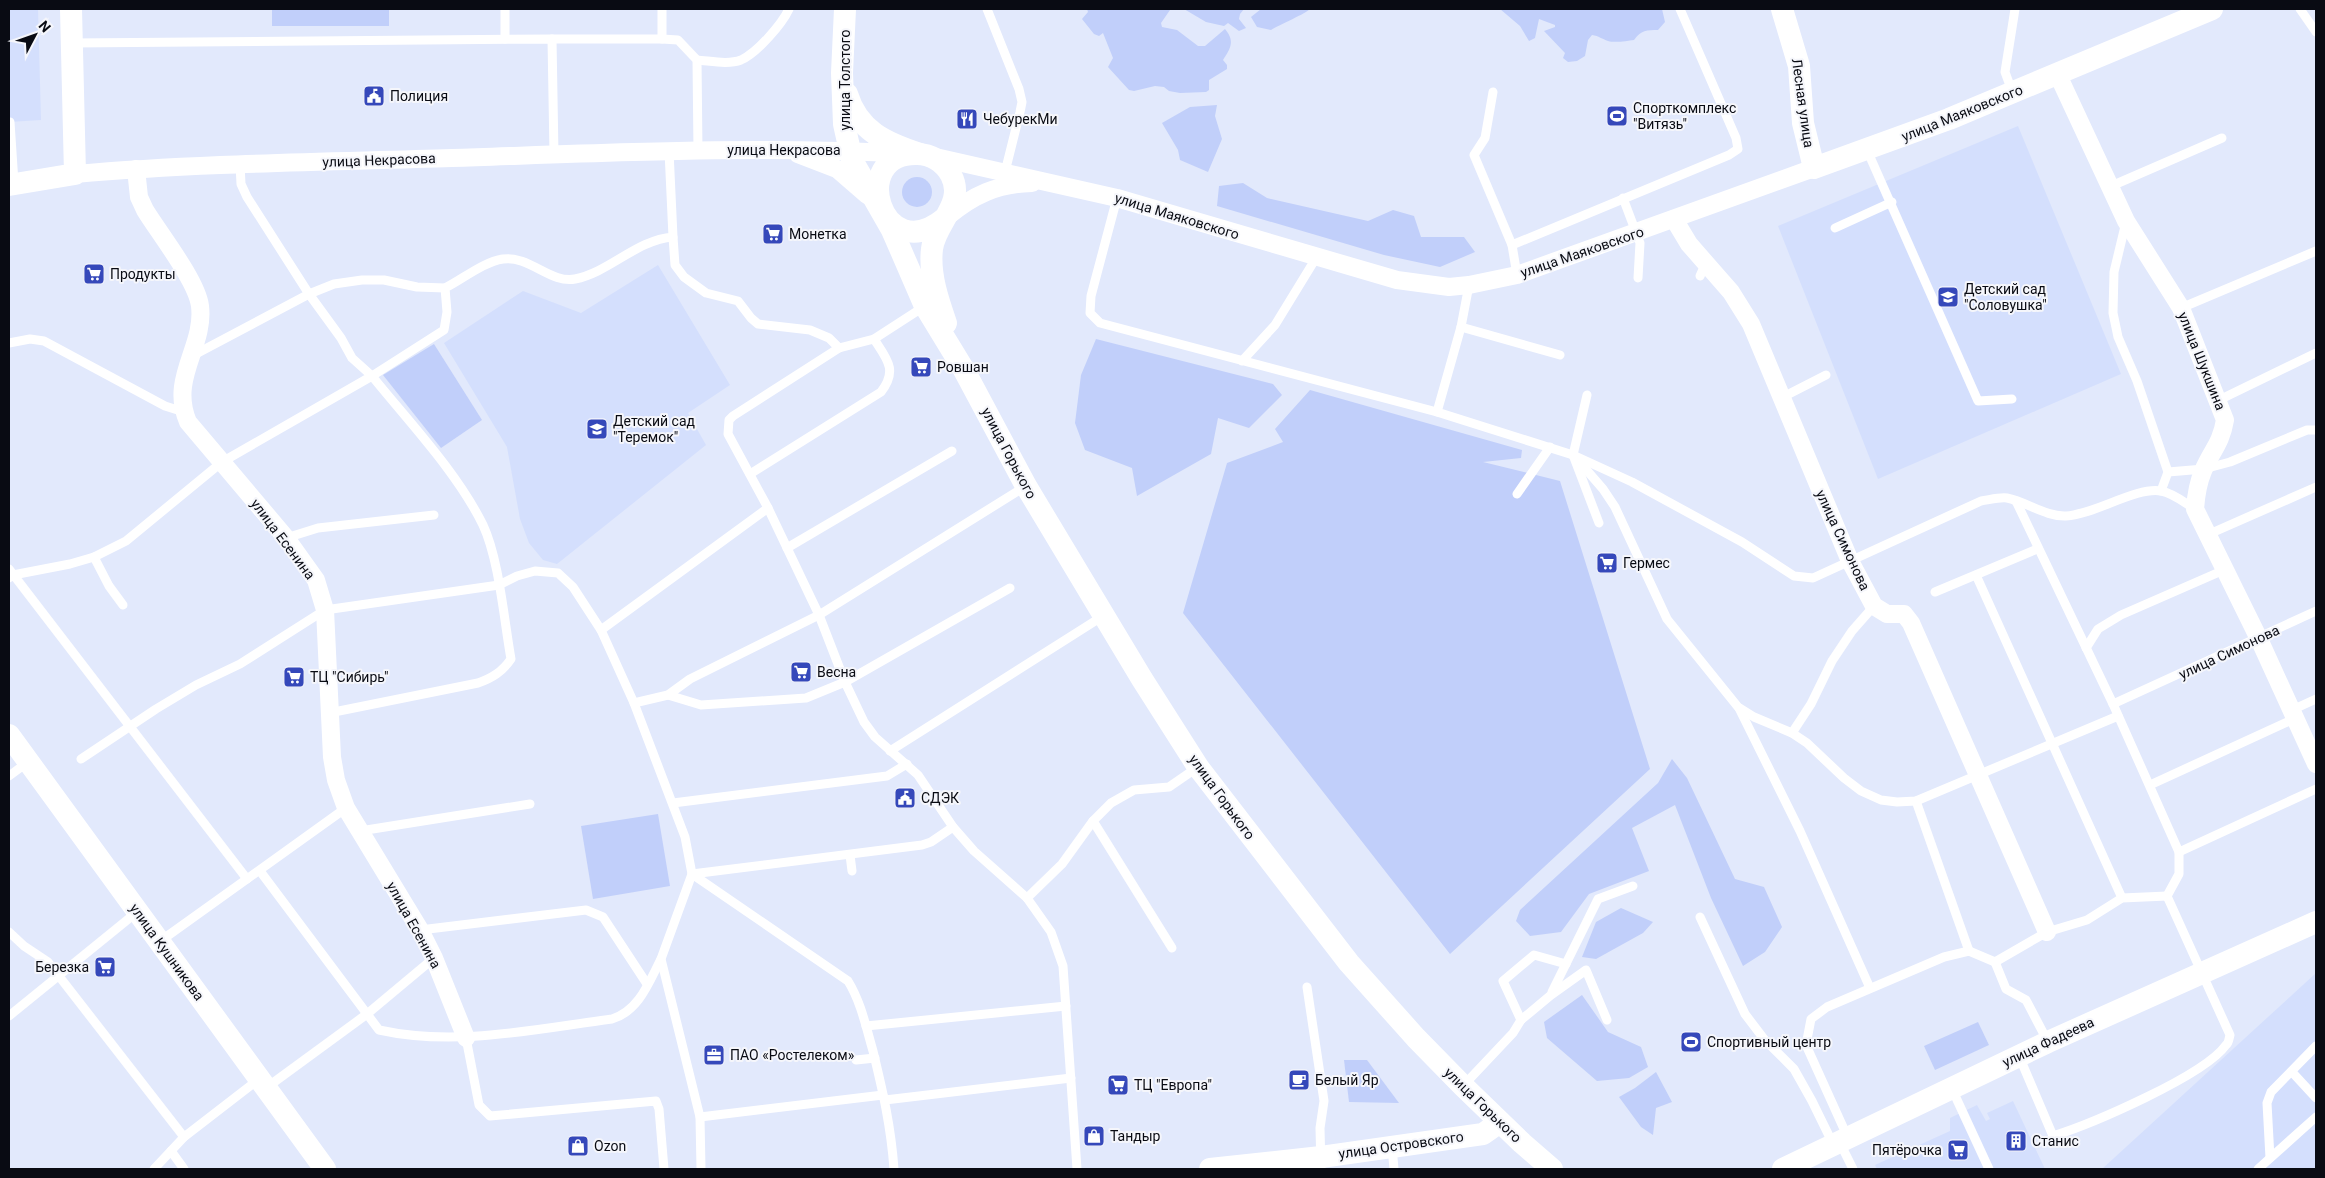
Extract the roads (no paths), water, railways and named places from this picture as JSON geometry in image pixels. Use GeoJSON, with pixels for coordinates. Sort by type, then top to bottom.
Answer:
{"type":"FeatureCollection","features":[{"type":"Feature","properties":{"kind":"street"},"geometry":{"type":"LineString","coordinates":[[11,184],[75,174],[71,9]]}},
{"type":"Feature","properties":{"kind":"street","name":"улица Толстого"},"geometry":{"type":"LineString","coordinates":[[845,9],[842,73],[844,124],[849,150],[856,169],[882,212]]}},
{"type":"Feature","properties":{"kind":"street","name":"Лесная улица"},"geometry":{"type":"LineString","coordinates":[[1782,9],[1799,66],[1803,123],[1814,168]]}},
{"type":"Feature","properties":{"kind":"street","name":"улица Маяковского"},"geometry":{"type":"LineString","coordinates":[[920,154],[1057,183],[1117,198],[1316,258],[1397,280],[1449,287],[1469,285],[1517,275],[1867,150],[2058,75],[2188,13],[2212,9]]}},
{"type":"Feature","properties":{"kind":"street"},"geometry":{"type":"LineString","coordinates":[[842,73],[849,98],[863,125],[882,140],[942,163],[954,182],[955,198],[945,218]]}},
{"type":"Feature","properties":{"kind":"street","name":"улица Шукшина"},"geometry":{"type":"LineString","coordinates":[[2058,75],[2108,187],[2126,222],[2181,308],[2225,420],[2215,452],[2204,469],[2196,491],[2195,509]]}},
{"type":"Feature","properties":{"kind":"street"},"geometry":{"type":"LineString","coordinates":[[786,150],[837,169],[854,182],[900,228],[916,232],[932,228],[965,202],[990,189],[1020,183],[1057,183]]}},
{"type":"Feature","properties":{"kind":"street","name":"улица Некрасова"},"geometry":{"type":"LineString","coordinates":[[75,174],[240,164],[669,151],[849,150],[920,154]]}},
{"type":"Feature","properties":{"kind":"street"},"geometry":{"type":"LineString","coordinates":[[882,212],[877,192],[882,173],[897,159],[920,154]]}},
{"type":"Feature","properties":{"kind":"street","name":"улица Есенина"},"geometry":{"type":"LineString","coordinates":[[136,169],[139,197],[144,210],[193,285],[200,304],[199,329],[182,386],[184,412],[188,422],[286,538],[316,580],[325,610],[329,713],[336,780],[346,808],[420,930],[434,958],[466,1038]]}},
{"type":"Feature","properties":{"kind":"street","name":"улица Горького"},"geometry":{"type":"LineString","coordinates":[[882,212],[925,306],[964,370],[1026,486],[1198,767],[1348,963],[1416,1038],[1463,1086],[1552,1169]]}},
{"type":"Feature","properties":{"kind":"street","name":"улица Горького"},"geometry":{"type":"LineString","coordinates":[[945,218],[935,238],[932,266],[937,293],[964,370]]}},
{"type":"Feature","properties":{"kind":"street","name":"улица Симонова"},"geometry":{"type":"LineString","coordinates":[[1674,219],[1703,269],[1731,292],[1751,324],[1780,398],[1850,561],[1874,606],[1887,614],[1904,614],[1911,623],[2047,932]]}},
{"type":"Feature","properties":{"kind":"street"},"geometry":{"type":"LineString","coordinates":[[2195,509],[2259,639],[2316,764]]}},
{"type":"Feature","properties":{"kind":"street","name":"улица Кушникова"},"geometry":{"type":"LineString","coordinates":[[9,734],[325,1169]]}},
{"type":"Feature","properties":{"kind":"street","name":"улица Фадеева"},"geometry":{"type":"LineString","coordinates":[[1783,1169],[2048,1042],[2316,922]]}},
{"type":"Feature","properties":{"kind":"street","name":"улица Островского"},"geometry":{"type":"LineString","coordinates":[[1210,1169],[1321,1163],[1392,1147],[1482,1134],[1500,1122]]}},
{"type":"Feature","properties":{"kind":"lane"},"geometry":{"type":"LineString","coordinates":[[505,9],[505,39]]}},
{"type":"Feature","properties":{"kind":"lane"},"geometry":{"type":"LineString","coordinates":[[662,9],[662,39]]}},
{"type":"Feature","properties":{"kind":"lane"},"geometry":{"type":"LineString","coordinates":[[697,60],[730,62],[740,60],[749,55],[778,27],[789,9]]}},
{"type":"Feature","properties":{"kind":"lane"},"geometry":{"type":"LineString","coordinates":[[987,9],[1019,89],[1022,102],[1005,172]]}},
{"type":"Feature","properties":{"kind":"lane"},"geometry":{"type":"LineString","coordinates":[[1512,245],[1729,155],[1738,149],[1736,138],[1680,9]]}},
{"type":"Feature","properties":{"kind":"lane"},"geometry":{"type":"LineString","coordinates":[[2012,93],[2004,72],[2015,9]]}},
{"type":"Feature","properties":{"kind":"lane"},"geometry":{"type":"LineString","coordinates":[[2300,9],[2316,32]]}},
{"type":"Feature","properties":{"kind":"lane"},"geometry":{"type":"LineString","coordinates":[[72,43],[505,39],[678,40],[697,60],[698,151]]}},
{"type":"Feature","properties":{"kind":"lane"},"geometry":{"type":"LineString","coordinates":[[552,39],[554,155]]}},
{"type":"Feature","properties":{"kind":"lane"},"geometry":{"type":"LineString","coordinates":[[1493,92],[1486,138],[1474,156],[1512,245],[1517,275]]}},
{"type":"Feature","properties":{"kind":"lane"},"geometry":{"type":"LineString","coordinates":[[10,122],[11,184]]}},
{"type":"Feature","properties":{"kind":"lane"},"geometry":{"type":"LineString","coordinates":[[2108,187],[2222,138]]}},
{"type":"Feature","properties":{"kind":"lane"},"geometry":{"type":"LineString","coordinates":[[1867,150],[1892,202],[1978,401],[2012,400]]}},
{"type":"Feature","properties":{"kind":"lane"},"geometry":{"type":"LineString","coordinates":[[669,151],[675,265],[684,277],[706,293],[738,301],[758,324],[821,333],[839,348]]}},
{"type":"Feature","properties":{"kind":"lane"},"geometry":{"type":"LineString","coordinates":[[240,164],[241,184],[247,197],[309,294],[341,338],[352,358],[372,376],[443,464],[472,505],[489,541],[499,585],[511,659],[504,670],[490,679],[478,683],[329,713]]}},
{"type":"Feature","properties":{"kind":"lane"},"geometry":{"type":"LineString","coordinates":[[1117,198],[1091,296],[1090,312],[1100,323],[1438,412],[1573,455],[1632,482],[1742,542],[1794,576],[1812,578],[1981,501],[2005,498],[2051,514],[2065,516],[2103,508],[2139,492],[2161,491],[2178,498],[2195,509]]}},
{"type":"Feature","properties":{"kind":"lane"},"geometry":{"type":"LineString","coordinates":[[1623,198],[1637,232],[1640,251],[1638,278]]}},
{"type":"Feature","properties":{"kind":"lane"},"geometry":{"type":"LineString","coordinates":[[1835,228],[1892,202]]}},
{"type":"Feature","properties":{"kind":"lane"},"geometry":{"type":"LineString","coordinates":[[2126,222],[2114,272],[2113,312],[2118,337],[2137,381],[2168,472],[2161,491]]}},
{"type":"Feature","properties":{"kind":"lane"},"geometry":{"type":"LineString","coordinates":[[190,357],[309,294],[334,284],[362,280],[384,280],[417,287],[445,288],[494,261],[504,259],[517,259],[561,279],[574,280],[586,276],[653,241],[673,237]]}},
{"type":"Feature","properties":{"kind":"lane"},"geometry":{"type":"LineString","coordinates":[[2181,308],[2316,251]]}},
{"type":"Feature","properties":{"kind":"lane"},"geometry":{"type":"LineString","coordinates":[[1242,361],[1275,325],[1316,258]]}},
{"type":"Feature","properties":{"kind":"lane"},"geometry":{"type":"LineString","coordinates":[[1438,412],[1461,327],[1469,285]]}},
{"type":"Feature","properties":{"kind":"lane"},"geometry":{"type":"LineString","coordinates":[[247,879],[10,574],[70,564],[94,557],[126,541],[222,462],[372,376],[444,330],[447,312],[445,288]]}},
{"type":"Feature","properties":{"kind":"lane"},"geometry":{"type":"LineString","coordinates":[[925,306],[874,339],[839,348],[728,420],[728,434],[768,508],[819,614],[845,682],[864,722],[875,737],[918,775],[953,827],[974,850],[1027,898],[1051,932],[1063,966],[1077,1169]]}},
{"type":"Feature","properties":{"kind":"lane"},"geometry":{"type":"LineString","coordinates":[[1461,327],[1560,355]]}},
{"type":"Feature","properties":{"kind":"lane"},"geometry":{"type":"LineString","coordinates":[[9,343],[30,339],[44,341],[165,406],[184,412]]}},
{"type":"Feature","properties":{"kind":"lane"},"geometry":{"type":"LineString","coordinates":[[750,474],[881,392],[888,378],[890,363],[874,339]]}},
{"type":"Feature","properties":{"kind":"lane"},"geometry":{"type":"LineString","coordinates":[[2217,401],[2316,353]]}},
{"type":"Feature","properties":{"kind":"lane"},"geometry":{"type":"LineString","coordinates":[[1780,398],[1826,375]]}},
{"type":"Feature","properties":{"kind":"lane"},"geometry":{"type":"LineString","coordinates":[[1586,394],[1573,455],[1599,523]]}},
{"type":"Feature","properties":{"kind":"lane"},"geometry":{"type":"LineString","coordinates":[[2168,472],[2204,469],[2230,462],[2307,430],[2316,430]]}},
{"type":"Feature","properties":{"kind":"lane"},"geometry":{"type":"LineString","coordinates":[[1517,494],[1550,447]]}},
{"type":"Feature","properties":{"kind":"lane"},"geometry":{"type":"LineString","coordinates":[[787,548],[952,451]]}},
{"type":"Feature","properties":{"kind":"lane"},"geometry":{"type":"LineString","coordinates":[[1573,455],[1603,489],[1614,507],[1667,618],[1738,707],[1800,831],[1870,988]]}},
{"type":"Feature","properties":{"kind":"lane"},"geometry":{"type":"LineString","coordinates":[[634,703],[668,695],[690,679],[819,614],[1026,486]]}},
{"type":"Feature","properties":{"kind":"lane"},"geometry":{"type":"LineString","coordinates":[[2207,535],[2316,487]]}},
{"type":"Feature","properties":{"kind":"lane"},"geometry":{"type":"LineString","coordinates":[[2016,501],[2037,549],[2114,704],[2179,852],[2179,874],[2167,896]]}},
{"type":"Feature","properties":{"kind":"lane"},"geometry":{"type":"LineString","coordinates":[[601,630],[768,508]]}},
{"type":"Feature","properties":{"kind":"lane"},"geometry":{"type":"LineString","coordinates":[[286,538],[318,528],[434,515]]}},
{"type":"Feature","properties":{"kind":"lane"},"geometry":{"type":"LineString","coordinates":[[1935,592],[2037,549]]}},
{"type":"Feature","properties":{"kind":"lane"},"geometry":{"type":"LineString","coordinates":[[94,557],[109,586],[123,605]]}},
{"type":"Feature","properties":{"kind":"lane"},"geometry":{"type":"LineString","coordinates":[[2086,648],[2098,629],[2121,615],[2224,570]]}},
{"type":"Feature","properties":{"kind":"lane"},"geometry":{"type":"LineString","coordinates":[[82,759],[196,685],[240,664],[325,610],[499,585],[517,576],[535,571],[558,573],[573,587],[601,630],[634,703],[685,837],[692,874],[661,959],[634,1006],[621,1016],[612,1019],[466,1038],[379,1030],[260,871]]}},
{"type":"Feature","properties":{"kind":"lane"},"geometry":{"type":"LineString","coordinates":[[1976,575],[2122,898]]}},
{"type":"Feature","properties":{"kind":"lane"},"geometry":{"type":"LineString","coordinates":[[668,695],[701,706],[806,698],[845,682],[1010,588]]}},
{"type":"Feature","properties":{"kind":"lane"},"geometry":{"type":"LineString","coordinates":[[1792,733],[1811,704],[1832,661],[1852,631],[1874,606]]}},
{"type":"Feature","properties":{"kind":"lane","name":"улица Симонова"},"geometry":{"type":"LineString","coordinates":[[2114,704],[2259,639],[2316,611]]}},
{"type":"Feature","properties":{"kind":"lane"},"geometry":{"type":"LineString","coordinates":[[890,751],[1104,616]]}},
{"type":"Feature","properties":{"kind":"lane"},"geometry":{"type":"LineString","coordinates":[[2150,785],[2294,714],[2316,699]]}},
{"type":"Feature","properties":{"kind":"lane"},"geometry":{"type":"LineString","coordinates":[[1738,707],[1754,717],[1792,733],[1818,751],[1844,778],[1861,791],[1881,800],[1897,802],[1916,801],[2118,716]]}},
{"type":"Feature","properties":{"kind":"lane"},"geometry":{"type":"LineString","coordinates":[[9,776],[28,761]]}},
{"type":"Feature","properties":{"kind":"lane"},"geometry":{"type":"LineString","coordinates":[[673,803],[886,776],[906,764]]}},
{"type":"Feature","properties":{"kind":"lane"},"geometry":{"type":"LineString","coordinates":[[1027,898],[1062,864],[1093,821],[1111,803],[1134,790],[1169,787],[1198,767]]}},
{"type":"Feature","properties":{"kind":"lane"},"geometry":{"type":"LineString","coordinates":[[2179,852],[2316,790]]}},
{"type":"Feature","properties":{"kind":"lane"},"geometry":{"type":"LineString","coordinates":[[1916,801],[1969,951]]}},
{"type":"Feature","properties":{"kind":"lane"},"geometry":{"type":"LineString","coordinates":[[360,830],[530,804]]}},
{"type":"Feature","properties":{"kind":"lane"},"geometry":{"type":"LineString","coordinates":[[159,942],[346,808]]}},
{"type":"Feature","properties":{"kind":"lane"},"geometry":{"type":"LineString","coordinates":[[1093,821],[1172,948]]}},
{"type":"Feature","properties":{"kind":"lane"},"geometry":{"type":"LineString","coordinates":[[692,874],[922,845],[931,842],[953,827]]}},
{"type":"Feature","properties":{"kind":"lane"},"geometry":{"type":"LineString","coordinates":[[850,855],[852,871]]}},
{"type":"Feature","properties":{"kind":"lane"},"geometry":{"type":"LineString","coordinates":[[692,874],[848,981],[856,994],[875,1058],[890,1124],[894,1169]]}},
{"type":"Feature","properties":{"kind":"lane"},"geometry":{"type":"LineString","coordinates":[[1551,995],[1598,900],[1632,886]]}},
{"type":"Feature","properties":{"kind":"lane"},"geometry":{"type":"LineString","coordinates":[[1995,962],[2047,932],[2087,920],[2122,898],[2167,896]]}},
{"type":"Feature","properties":{"kind":"lane"},"geometry":{"type":"LineString","coordinates":[[2019,1056],[2053,1136],[2084,1126],[2187,1076],[2227,1045],[2230,1034],[2167,896]]}},
{"type":"Feature","properties":{"kind":"lane"},"geometry":{"type":"LineString","coordinates":[[420,930],[586,910],[603,916],[648,984]]}},
{"type":"Feature","properties":{"kind":"lane"},"geometry":{"type":"LineString","coordinates":[[9,1016],[137,912]]}},
{"type":"Feature","properties":{"kind":"lane"},"geometry":{"type":"LineString","coordinates":[[1700,917],[1745,1014],[1764,1039],[1794,1069],[1841,1142]]}},
{"type":"Feature","properties":{"kind":"lane"},"geometry":{"type":"LineString","coordinates":[[9,932],[24,946],[48,962],[184,1137]]}},
{"type":"Feature","properties":{"kind":"lane"},"geometry":{"type":"LineString","coordinates":[[1853,1169],[1841,1142],[1806,1045],[1811,1019],[1827,1007],[1944,956],[1969,951],[1995,962],[2006,989],[2026,1000],[2048,1042]]}},
{"type":"Feature","properties":{"kind":"lane"},"geometry":{"type":"LineString","coordinates":[[1521,1020],[1503,981],[1534,955],[1566,964]]}},
{"type":"Feature","properties":{"kind":"lane"},"geometry":{"type":"LineString","coordinates":[[154,1169],[184,1137],[367,1014],[434,958]]}},
{"type":"Feature","properties":{"kind":"lane"},"geometry":{"type":"LineString","coordinates":[[661,959],[700,1117],[701,1169]]}},
{"type":"Feature","properties":{"kind":"lane"},"geometry":{"type":"LineString","coordinates":[[1463,1086],[1513,1033],[1521,1020],[1551,995],[1586,970],[1607,1020]]}},
{"type":"Feature","properties":{"kind":"lane"},"geometry":{"type":"LineString","coordinates":[[1307,987],[1324,1101],[1320,1128],[1321,1163]]}},
{"type":"Feature","properties":{"kind":"lane"},"geometry":{"type":"LineString","coordinates":[[866,1026],[1066,1006]]}},
{"type":"Feature","properties":{"kind":"lane"},"geometry":{"type":"LineString","coordinates":[[466,1038],[479,1105],[490,1116],[656,1102],[659,1109],[664,1169]]}},
{"type":"Feature","properties":{"kind":"lane"},"geometry":{"type":"LineString","coordinates":[[2270,1158],[2266,1103],[2271,1092],[2316,1046]]}},
{"type":"Feature","properties":{"kind":"lane"},"geometry":{"type":"LineString","coordinates":[[856,1060],[875,1058]]}},
{"type":"Feature","properties":{"kind":"lane"},"geometry":{"type":"LineString","coordinates":[[2292,1072],[2316,1098]]}},
{"type":"Feature","properties":{"kind":"lane"},"geometry":{"type":"LineString","coordinates":[[700,1117],[1071,1078]]}},
{"type":"Feature","properties":{"kind":"lane"},"geometry":{"type":"LineString","coordinates":[[1952,1089],[1989,1169]]}},
{"type":"Feature","properties":{"kind":"lane"},"geometry":{"type":"LineString","coordinates":[[2258,1169],[2316,1117]]}},
{"type":"Feature","properties":{"kind":"lane"},"geometry":{"type":"LineString","coordinates":[[1392,1147],[1394,1169]]}},
{"type":"Feature","properties":{"kind":"lane"},"geometry":{"type":"LineString","coordinates":[[171,1151],[184,1169]]}},
{"type":"Feature","properties":{"kind":"place","name":"Полиция"},"geometry":{"type":"Point","coordinates":[374,96]}},
{"type":"Feature","properties":{"kind":"place","name":"Спорткомплекс \"Витязь\""},"geometry":{"type":"Point","coordinates":[1617,116]}},
{"type":"Feature","properties":{"kind":"place","name":"ЧебурекМи"},"geometry":{"type":"Point","coordinates":[967,119]}},
{"type":"Feature","properties":{"kind":"place","name":"Монетка"},"geometry":{"type":"Point","coordinates":[773,234]}},
{"type":"Feature","properties":{"kind":"place","name":"Продукты"},"geometry":{"type":"Point","coordinates":[94,274]}},
{"type":"Feature","properties":{"kind":"place","name":"Детский сад \"Соловушка\""},"geometry":{"type":"Point","coordinates":[1948,297]}},
{"type":"Feature","properties":{"kind":"place","name":"Ровшан"},"geometry":{"type":"Point","coordinates":[921,367]}},
{"type":"Feature","properties":{"kind":"place","name":"Детский сад \"Теремок\""},"geometry":{"type":"Point","coordinates":[597,429]}},
{"type":"Feature","properties":{"kind":"place","name":"Гермес"},"geometry":{"type":"Point","coordinates":[1607,563]}},
{"type":"Feature","properties":{"kind":"place","name":"Весна"},"geometry":{"type":"Point","coordinates":[801,672]}},
{"type":"Feature","properties":{"kind":"place","name":"ТЦ \"Сибирь\""},"geometry":{"type":"Point","coordinates":[294,677]}},
{"type":"Feature","properties":{"kind":"place","name":"СДЭК"},"geometry":{"type":"Point","coordinates":[905,798]}},
{"type":"Feature","properties":{"kind":"place","name":"Березка"},"geometry":{"type":"Point","coordinates":[105,967]}},
{"type":"Feature","properties":{"kind":"place","name":"Спортивный центр"},"geometry":{"type":"Point","coordinates":[1691,1042]}},
{"type":"Feature","properties":{"kind":"place","name":"ПАО «Ростелеком»"},"geometry":{"type":"Point","coordinates":[714,1055]}},
{"type":"Feature","properties":{"kind":"place","name":"Белый Яр"},"geometry":{"type":"Point","coordinates":[1299,1080]}},
{"type":"Feature","properties":{"kind":"place","name":"ТЦ \"Европа\""},"geometry":{"type":"Point","coordinates":[1118,1085]}},
{"type":"Feature","properties":{"kind":"place","name":"Тандыр"},"geometry":{"type":"Point","coordinates":[1094,1136]}},
{"type":"Feature","properties":{"kind":"place","name":"Станис"},"geometry":{"type":"Point","coordinates":[2016,1141]}},
{"type":"Feature","properties":{"kind":"place","name":"Ozon"},"geometry":{"type":"Point","coordinates":[578,1146]}},
{"type":"Feature","properties":{"kind":"place","name":"Пятёрочка"},"geometry":{"type":"Point","coordinates":[1958,1150]}}]}
